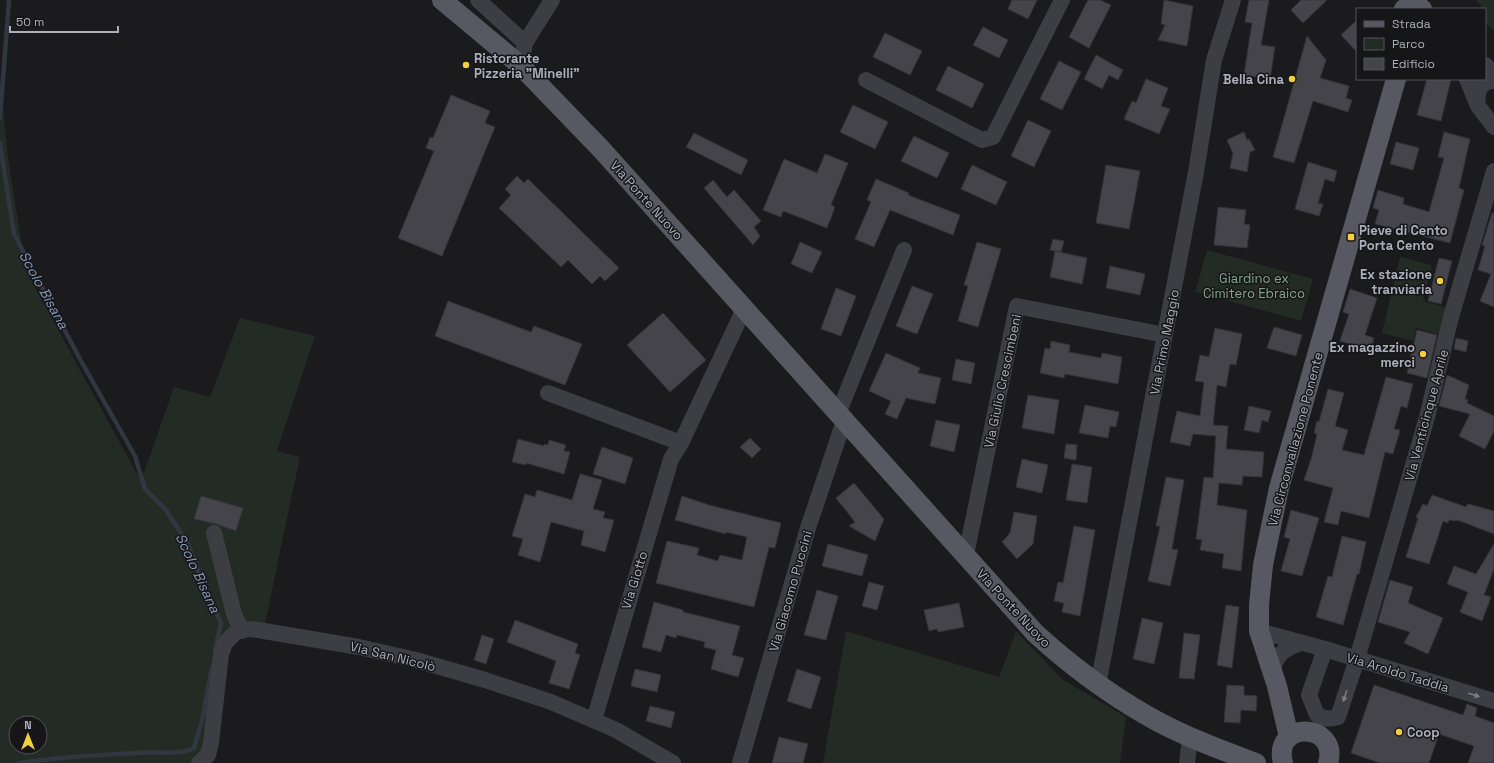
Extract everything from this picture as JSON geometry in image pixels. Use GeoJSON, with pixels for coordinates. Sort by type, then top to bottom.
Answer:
{"type":"FeatureCollection","features":[{"type":"Feature","properties":{"kind":"main road","name":"Via Ponte Nuovo"},"geometry":{"type":"LineString","coordinates":[[442,0],[521,66],[602,150],[1035,633],[1066,661],[1098,685],[1146,716],[1190,737],[1256,763]]}},
{"type":"Feature","properties":{"kind":"main road"},"geometry":{"type":"LineString","coordinates":[[1396,0],[1415,7]]}},
{"type":"Feature","properties":{"kind":"main road","name":"Via Circonvallazione Ponente"},"geometry":{"type":"LineString","coordinates":[[1285,749],[1274,679],[1259,631],[1262,565],[1279,488],[1396,80]]}},
{"type":"Feature","properties":{"kind":"main road","name":"Via Circonvallazione Ponente"},"geometry":{"type":"LineString","coordinates":[[1274,679],[1310,731],[1316,733],[1326,742],[1332,760]]}},
{"type":"Feature","properties":{"kind":"main road","name":"Via Ponte Nuovo"},"geometry":{"type":"LineString","coordinates":[[1229,753],[1274,752],[1285,749],[1295,732],[1310,731]]}},
{"type":"Feature","properties":{"kind":"street"},"geometry":{"type":"LineString","coordinates":[[521,66],[526,43],[552,0]]}},
{"type":"Feature","properties":{"kind":"street"},"geometry":{"type":"LineString","coordinates":[[866,80],[982,140],[993,137],[1062,0]]}},
{"type":"Feature","properties":{"kind":"street","name":"Via Primo Maggio"},"geometry":{"type":"LineString","coordinates":[[1098,685],[1196,172],[1214,60],[1233,0]]}},
{"type":"Feature","properties":{"kind":"street"},"geometry":{"type":"LineString","coordinates":[[480,1],[526,43]]}},
{"type":"Feature","properties":{"kind":"street"},"geometry":{"type":"LineString","coordinates":[[1486,66],[1494,73]]}},
{"type":"Feature","properties":{"kind":"street"},"geometry":{"type":"LineString","coordinates":[[1466,80],[1478,106],[1494,127]]}},
{"type":"Feature","properties":{"kind":"street"},"geometry":{"type":"LineString","coordinates":[[1478,106],[1477,95],[1480,87],[1486,82],[1494,81]]}},
{"type":"Feature","properties":{"kind":"street","name":"Via Venticinque Aprile"},"geometry":{"type":"LineString","coordinates":[[1325,649],[1309,695],[1317,715],[1327,719],[1338,717],[1357,659],[1427,417],[1451,318],[1490,180],[1494,171]]}},
{"type":"Feature","properties":{"kind":"street"},"geometry":{"type":"LineString","coordinates":[[841,418],[904,250]]}},
{"type":"Feature","properties":{"kind":"street","name":"Via Giulio Crescimbeni"},"geometry":{"type":"LineString","coordinates":[[966,556],[1017,306],[1165,335]]}},
{"type":"Feature","properties":{"kind":"street","name":"Via Giotto"},"geometry":{"type":"LineString","coordinates":[[594,720],[671,459],[681,443],[744,309]]}},
{"type":"Feature","properties":{"kind":"street"},"geometry":{"type":"LineString","coordinates":[[548,393],[681,443]]}},
{"type":"Feature","properties":{"kind":"street","name":"Via Giacomo Puccini"},"geometry":{"type":"LineString","coordinates":[[740,763],[841,418]]}},
{"type":"Feature","properties":{"kind":"street"},"geometry":{"type":"LineString","coordinates":[[199,763],[208,754],[211,743],[221,654],[230,636],[242,631],[234,614],[214,533]]}},
{"type":"Feature","properties":{"kind":"street","name":"Via San Nicolò"},"geometry":{"type":"LineString","coordinates":[[242,631],[258,630],[273,632],[359,647],[416,660],[544,700],[594,720],[616,730],[673,763]]}},
{"type":"Feature","properties":{"kind":"street","name":"Via Aroldo Taddia"},"geometry":{"type":"LineString","coordinates":[[1259,631],[1325,649],[1494,702]]}},
{"type":"Feature","properties":{"kind":"street"},"geometry":{"type":"LineString","coordinates":[[1274,679],[1274,665],[1282,651],[1301,643]]}},
{"type":"Feature","properties":{"kind":"street"},"geometry":{"type":"LineString","coordinates":[[1187,763],[1190,737]]}},
{"type":"Feature","properties":{"kind":"green space"},"geometry":{"type":"Polygon","coordinates":[[[1476,0],[1494,0],[1494,31],[1486,24],[1486,8],[1480,8],[1481,6],[1476,0]]]}},
{"type":"Feature","properties":{"kind":"green space"},"geometry":{"type":"Polygon","coordinates":[[[0,77],[8,158],[26,271],[141,481],[174,387],[210,397],[240,318],[315,336],[277,451],[300,457],[262,638],[223,633],[200,763],[0,763],[0,77]]]}},
{"type":"Feature","properties":{"kind":"green space","name":"Giardino ex Cimitero Ebraico"},"geometry":{"type":"Polygon","coordinates":[[[1207,250],[1313,279],[1301,321],[1195,292],[1207,250]]]}},
{"type":"Feature","properties":{"kind":"green space"},"geometry":{"type":"Polygon","coordinates":[[[1400,257],[1432,265],[1423,301],[1446,307],[1439,334],[1416,328],[1413,341],[1382,333],[1400,257]]]}},
{"type":"Feature","properties":{"kind":"green space"},"geometry":{"type":"Polygon","coordinates":[[[846,631],[999,677],[1016,631],[1062,679],[1126,717],[1120,763],[823,763],[846,631]]]}},
{"type":"Feature","properties":{"kind":"building"},"geometry":{"type":"Polygon","coordinates":[[[1012,0],[1037,0],[1028,19],[1008,9],[1012,0]]]}},
{"type":"Feature","properties":{"kind":"building"},"geometry":{"type":"Polygon","coordinates":[[[1088,0],[1100,0],[1111,5],[1089,48],[1069,37],[1088,0]]]}},
{"type":"Feature","properties":{"kind":"building"},"geometry":{"type":"Polygon","coordinates":[[[1164,0],[1193,6],[1187,46],[1158,40],[1165,25],[1161,24],[1164,0]]]}},
{"type":"Feature","properties":{"kind":"building"},"geometry":{"type":"Polygon","coordinates":[[[1249,0],[1269,0],[1261,45],[1275,47],[1270,79],[1244,75],[1252,23],[1245,22],[1249,0]]]}},
{"type":"Feature","properties":{"kind":"building"},"geometry":{"type":"Polygon","coordinates":[[[1301,0],[1327,0],[1303,23],[1291,10],[1301,0]]]}},
{"type":"Feature","properties":{"kind":"building"},"geometry":{"type":"Polygon","coordinates":[[[1356,21],[1356,51],[1341,35],[1356,21]]]}},
{"type":"Feature","properties":{"kind":"building"},"geometry":{"type":"Polygon","coordinates":[[[983,27],[1008,40],[999,58],[973,45],[983,27]]]}},
{"type":"Feature","properties":{"kind":"building"},"geometry":{"type":"Polygon","coordinates":[[[885,33],[922,51],[910,75],[873,57],[885,33]]]}},
{"type":"Feature","properties":{"kind":"building"},"geometry":{"type":"Polygon","coordinates":[[[1307,36],[1326,60],[1320,78],[1349,86],[1346,98],[1352,100],[1348,112],[1313,101],[1294,163],[1273,157],[1307,36]]]}},
{"type":"Feature","properties":{"kind":"building"},"geometry":{"type":"Polygon","coordinates":[[[1096,55],[1123,70],[1118,80],[1109,75],[1102,89],[1084,79],[1096,55]]]}},
{"type":"Feature","properties":{"kind":"building"},"geometry":{"type":"Polygon","coordinates":[[[1059,61],[1081,72],[1062,110],[1040,99],[1059,61]]]}},
{"type":"Feature","properties":{"kind":"building"},"geometry":{"type":"Polygon","coordinates":[[[948,66],[984,84],[972,108],[936,90],[948,66]]]}},
{"type":"Feature","properties":{"kind":"building"},"geometry":{"type":"Polygon","coordinates":[[[1146,79],[1168,88],[1161,106],[1170,109],[1159,134],[1124,119],[1132,101],[1136,103],[1146,79]]]}},
{"type":"Feature","properties":{"kind":"building"},"geometry":{"type":"Polygon","coordinates":[[[1427,80],[1451,80],[1441,121],[1417,115],[1427,80]]]}},
{"type":"Feature","properties":{"kind":"building"},"geometry":{"type":"Polygon","coordinates":[[[451,95],[490,111],[485,123],[495,127],[442,256],[398,238],[434,151],[426,148],[430,137],[433,138],[451,95]]]}},
{"type":"Feature","properties":{"kind":"building"},"geometry":{"type":"Polygon","coordinates":[[[853,105],[888,122],[875,149],[840,132],[853,105]]]}},
{"type":"Feature","properties":{"kind":"building"},"geometry":{"type":"Polygon","coordinates":[[[1028,120],[1051,131],[1034,167],[1011,156],[1028,120]]]}},
{"type":"Feature","properties":{"kind":"building"},"geometry":{"type":"Polygon","coordinates":[[[1244,132],[1247,140],[1249,139],[1255,150],[1250,152],[1247,172],[1230,168],[1233,153],[1227,140],[1244,132]]]}},
{"type":"Feature","properties":{"kind":"building"},"geometry":{"type":"Polygon","coordinates":[[[1444,132],[1470,139],[1459,188],[1464,190],[1450,243],[1375,224],[1379,210],[1373,208],[1378,190],[1404,198],[1403,204],[1429,212],[1444,158],[1438,157],[1444,132]]]}},
{"type":"Feature","properties":{"kind":"building"},"geometry":{"type":"Polygon","coordinates":[[[694,133],[748,160],[741,175],[686,147],[694,133]]]}},
{"type":"Feature","properties":{"kind":"building"},"geometry":{"type":"Polygon","coordinates":[[[914,136],[949,153],[937,178],[901,161],[914,136]]]}},
{"type":"Feature","properties":{"kind":"building"},"geometry":{"type":"Polygon","coordinates":[[[1396,142],[1419,148],[1413,170],[1390,164],[1396,142]]]}},
{"type":"Feature","properties":{"kind":"building"},"geometry":{"type":"Polygon","coordinates":[[[825,154],[848,163],[831,205],[835,207],[827,228],[783,211],[781,217],[763,210],[784,159],[817,173],[825,154]]]}},
{"type":"Feature","properties":{"kind":"building"},"geometry":{"type":"Polygon","coordinates":[[[1308,162],[1337,171],[1334,182],[1325,179],[1318,203],[1323,204],[1319,216],[1295,209],[1308,162]]]}},
{"type":"Feature","properties":{"kind":"building"},"geometry":{"type":"Polygon","coordinates":[[[972,165],[1007,182],[996,205],[961,189],[972,165]]]}},
{"type":"Feature","properties":{"kind":"building"},"geometry":{"type":"Polygon","coordinates":[[[1106,165],[1140,171],[1129,229],[1096,223],[1106,165]]]}},
{"type":"Feature","properties":{"kind":"building"},"geometry":{"type":"Polygon","coordinates":[[[517,176],[524,183],[528,179],[619,268],[605,281],[600,276],[592,284],[568,260],[561,267],[499,208],[511,195],[505,189],[517,176]]]}},
{"type":"Feature","properties":{"kind":"building"},"geometry":{"type":"Polygon","coordinates":[[[876,179],[909,193],[908,195],[960,215],[953,235],[890,210],[874,247],[855,239],[871,202],[867,200],[876,179]]]}},
{"type":"Feature","properties":{"kind":"building"},"geometry":{"type":"Polygon","coordinates":[[[713,180],[727,197],[734,190],[761,221],[754,227],[760,236],[753,245],[704,188],[713,180]]]}},
{"type":"Feature","properties":{"kind":"building"},"geometry":{"type":"Polygon","coordinates":[[[1218,207],[1246,210],[1244,224],[1250,225],[1247,248],[1214,245],[1218,207]]]}},
{"type":"Feature","properties":{"kind":"building"},"geometry":{"type":"Polygon","coordinates":[[[1492,213],[1494,213],[1494,307],[1480,301],[1491,274],[1478,270],[1485,246],[1482,245],[1492,213]]]}},
{"type":"Feature","properties":{"kind":"building"},"geometry":{"type":"Polygon","coordinates":[[[1053,239],[1064,241],[1061,252],[1050,250],[1053,239]]]}},
{"type":"Feature","properties":{"kind":"building"},"geometry":{"type":"Polygon","coordinates":[[[800,242],[822,252],[812,273],[791,264],[800,242]]]}},
{"type":"Feature","properties":{"kind":"building"},"geometry":{"type":"Polygon","coordinates":[[[977,242],[1001,249],[978,327],[958,321],[968,286],[964,285],[977,242]]]}},
{"type":"Feature","properties":{"kind":"building"},"geometry":{"type":"Polygon","coordinates":[[[1055,251],[1087,258],[1082,284],[1050,277],[1055,251]]]}},
{"type":"Feature","properties":{"kind":"building","name":"Ex stazione tranviaria"},"geometry":{"type":"Polygon","coordinates":[[[1439,258],[1452,261],[1441,304],[1428,301],[1439,258]]]}},
{"type":"Feature","properties":{"kind":"building"},"geometry":{"type":"Polygon","coordinates":[[[1110,266],[1145,274],[1140,295],[1106,288],[1110,266]]]}},
{"type":"Feature","properties":{"kind":"building"},"geometry":{"type":"Polygon","coordinates":[[[912,286],[933,294],[917,334],[896,326],[912,286]]]}},
{"type":"Feature","properties":{"kind":"building"},"geometry":{"type":"Polygon","coordinates":[[[836,288],[856,296],[841,336],[821,329],[836,288]]]}},
{"type":"Feature","properties":{"kind":"building"},"geometry":{"type":"Polygon","coordinates":[[[1350,289],[1377,298],[1365,335],[1374,338],[1371,350],[1340,341],[1349,314],[1343,312],[1350,289]]]}},
{"type":"Feature","properties":{"kind":"building"},"geometry":{"type":"Polygon","coordinates":[[[448,301],[531,332],[534,326],[582,344],[565,385],[435,336],[448,301]]]}},
{"type":"Feature","properties":{"kind":"building"},"geometry":{"type":"Polygon","coordinates":[[[663,313],[706,360],[670,392],[627,345],[663,313]]]}},
{"type":"Feature","properties":{"kind":"building"},"geometry":{"type":"Polygon","coordinates":[[[1274,327],[1302,335],[1296,356],[1267,348],[1274,327]]]}},
{"type":"Feature","properties":{"kind":"building"},"geometry":{"type":"Polygon","coordinates":[[[1215,328],[1242,334],[1236,365],[1230,364],[1226,387],[1217,385],[1213,425],[1228,426],[1226,449],[1264,452],[1262,477],[1243,476],[1242,485],[1219,483],[1217,505],[1247,510],[1241,571],[1222,568],[1224,554],[1200,550],[1202,540],[1196,539],[1204,477],[1213,478],[1216,436],[1193,434],[1190,446],[1170,442],[1177,411],[1200,416],[1204,382],[1195,381],[1200,355],[1209,357],[1215,328]]]}},
{"type":"Feature","properties":{"kind":"building","name":"Ex magazzino merci"},"geometry":{"type":"Polygon","coordinates":[[[1417,330],[1437,335],[1427,378],[1407,373],[1417,330]]]}},
{"type":"Feature","properties":{"kind":"building"},"geometry":{"type":"Polygon","coordinates":[[[1456,338],[1468,341],[1466,352],[1454,349],[1456,338]]]}},
{"type":"Feature","properties":{"kind":"building"},"geometry":{"type":"Polygon","coordinates":[[[1051,341],[1070,345],[1069,352],[1101,358],[1102,353],[1122,357],[1118,384],[1065,374],[1064,378],[1040,373],[1045,348],[1050,349],[1051,341]]]}},
{"type":"Feature","properties":{"kind":"building"},"geometry":{"type":"Polygon","coordinates":[[[886,353],[920,368],[918,373],[941,378],[935,404],[906,398],[897,419],[885,414],[891,401],[869,391],[886,353]]]}},
{"type":"Feature","properties":{"kind":"building"},"geometry":{"type":"Polygon","coordinates":[[[956,359],[975,363],[971,384],[952,380],[956,359]]]}},
{"type":"Feature","properties":{"kind":"building"},"geometry":{"type":"Polygon","coordinates":[[[1447,375],[1469,385],[1465,399],[1468,400],[1467,403],[1494,416],[1494,431],[1485,449],[1459,436],[1470,414],[1439,406],[1447,375]]]}},
{"type":"Feature","properties":{"kind":"building"},"geometry":{"type":"Polygon","coordinates":[[[1386,377],[1413,384],[1407,408],[1401,406],[1394,429],[1400,430],[1393,454],[1385,452],[1369,518],[1341,511],[1338,525],[1324,522],[1333,488],[1304,480],[1317,434],[1314,433],[1317,421],[1319,422],[1328,389],[1344,393],[1335,426],[1348,430],[1342,450],[1364,455],[1386,377]]]}},
{"type":"Feature","properties":{"kind":"building"},"geometry":{"type":"Polygon","coordinates":[[[1028,395],[1059,400],[1054,434],[1022,428],[1028,395]]]}},
{"type":"Feature","properties":{"kind":"building"},"geometry":{"type":"Polygon","coordinates":[[[1085,405],[1119,412],[1116,427],[1110,426],[1108,438],[1079,433],[1085,405]]]}},
{"type":"Feature","properties":{"kind":"building"},"geometry":{"type":"Polygon","coordinates":[[[1249,406],[1271,411],[1268,422],[1262,420],[1259,433],[1244,430],[1249,406]]]}},
{"type":"Feature","properties":{"kind":"building"},"geometry":{"type":"Polygon","coordinates":[[[936,420],[960,425],[954,452],[930,446],[936,420]]]}},
{"type":"Feature","properties":{"kind":"building"},"geometry":{"type":"Polygon","coordinates":[[[750,438],[761,449],[752,458],[740,447],[750,438]]]}},
{"type":"Feature","properties":{"kind":"building"},"geometry":{"type":"Polygon","coordinates":[[[518,439],[544,446],[544,444],[548,445],[549,440],[566,445],[564,451],[570,452],[564,474],[526,463],[526,465],[512,462],[518,439]]]}},
{"type":"Feature","properties":{"kind":"building"},"geometry":{"type":"Polygon","coordinates":[[[1066,444],[1077,445],[1076,460],[1064,458],[1066,444]]]}},
{"type":"Feature","properties":{"kind":"building"},"geometry":{"type":"Polygon","coordinates":[[[602,447],[633,458],[625,484],[593,474],[602,447]]]}},
{"type":"Feature","properties":{"kind":"building"},"geometry":{"type":"Polygon","coordinates":[[[1022,459],[1048,465],[1042,493],[1016,487],[1022,459]]]}},
{"type":"Feature","properties":{"kind":"building"},"geometry":{"type":"Polygon","coordinates":[[[1072,464],[1092,467],[1087,503],[1066,500],[1072,464]]]}},
{"type":"Feature","properties":{"kind":"building"},"geometry":{"type":"Polygon","coordinates":[[[580,474],[602,480],[593,509],[605,512],[603,518],[614,520],[605,552],[581,545],[584,531],[551,522],[540,562],[518,555],[523,539],[512,536],[525,494],[535,497],[537,490],[572,500],[580,474]]]}},
{"type":"Feature","properties":{"kind":"building"},"geometry":{"type":"Polygon","coordinates":[[[1166,477],[1184,480],[1172,549],[1178,550],[1170,586],[1148,581],[1160,526],[1156,526],[1166,477]]]}},
{"type":"Feature","properties":{"kind":"building"},"geometry":{"type":"Polygon","coordinates":[[[854,483],[884,519],[875,541],[849,526],[855,522],[836,498],[854,483]]]}},
{"type":"Feature","properties":{"kind":"building"},"geometry":{"type":"Polygon","coordinates":[[[1432,495],[1466,507],[1468,504],[1494,511],[1494,534],[1460,521],[1449,520],[1448,523],[1443,521],[1429,564],[1406,557],[1418,518],[1416,517],[1423,504],[1427,506],[1432,495]]]}},
{"type":"Feature","properties":{"kind":"building"},"geometry":{"type":"Polygon","coordinates":[[[201,496],[243,508],[236,531],[216,524],[194,519],[201,496]]]}},
{"type":"Feature","properties":{"kind":"building"},"geometry":{"type":"Polygon","coordinates":[[[682,496],[709,505],[781,523],[775,548],[769,547],[754,607],[656,583],[667,541],[699,548],[697,555],[718,561],[720,555],[742,560],[747,537],[726,532],[726,534],[675,520],[682,496]]]}},
{"type":"Feature","properties":{"kind":"building"},"geometry":{"type":"Polygon","coordinates":[[[1291,510],[1319,518],[1302,576],[1281,571],[1290,539],[1284,537],[1291,510]]]}},
{"type":"Feature","properties":{"kind":"building"},"geometry":{"type":"Polygon","coordinates":[[[1014,512],[1037,516],[1033,544],[1017,559],[1002,542],[1010,533],[1014,512]]]}},
{"type":"Feature","properties":{"kind":"building"},"geometry":{"type":"Polygon","coordinates":[[[1074,526],[1095,530],[1080,616],[1062,612],[1064,603],[1054,601],[1058,582],[1063,583],[1074,526]]]}},
{"type":"Feature","properties":{"kind":"building"},"geometry":{"type":"Polygon","coordinates":[[[1342,536],[1366,542],[1359,574],[1357,574],[1343,625],[1316,617],[1328,576],[1332,577],[1342,536]]]}},
{"type":"Feature","properties":{"kind":"building"},"geometry":{"type":"Polygon","coordinates":[[[828,544],[868,555],[862,576],[822,566],[828,544]]]}},
{"type":"Feature","properties":{"kind":"building"},"geometry":{"type":"Polygon","coordinates":[[[1494,544],[1494,569],[1484,595],[1491,597],[1482,621],[1460,612],[1468,592],[1447,584],[1454,566],[1476,574],[1494,544]]]}},
{"type":"Feature","properties":{"kind":"building"},"geometry":{"type":"Polygon","coordinates":[[[1390,580],[1413,587],[1408,603],[1443,618],[1428,654],[1404,643],[1410,632],[1378,622],[1390,580]]]}},
{"type":"Feature","properties":{"kind":"building"},"geometry":{"type":"Polygon","coordinates":[[[869,582],[884,586],[877,610],[862,606],[869,582]]]}},
{"type":"Feature","properties":{"kind":"building"},"geometry":{"type":"Polygon","coordinates":[[[817,590],[838,596],[826,640],[804,635],[817,590]]]}},
{"type":"Feature","properties":{"kind":"building"},"geometry":{"type":"Polygon","coordinates":[[[654,602],[683,610],[683,612],[740,626],[732,655],[744,658],[738,677],[711,669],[716,650],[704,647],[705,642],[677,635],[676,638],[666,635],[661,652],[642,647],[654,602]]]}},
{"type":"Feature","properties":{"kind":"building"},"geometry":{"type":"Polygon","coordinates":[[[959,603],[964,627],[938,632],[937,629],[929,631],[924,610],[959,603]]]}},
{"type":"Feature","properties":{"kind":"building"},"geometry":{"type":"Polygon","coordinates":[[[1226,605],[1239,607],[1232,668],[1217,665],[1226,605]]]}},
{"type":"Feature","properties":{"kind":"building"},"geometry":{"type":"Polygon","coordinates":[[[1142,618],[1163,623],[1154,664],[1133,659],[1142,618]]]}},
{"type":"Feature","properties":{"kind":"building"},"geometry":{"type":"Polygon","coordinates":[[[515,620],[578,644],[575,653],[580,655],[569,689],[549,683],[556,661],[507,642],[515,620]]]}},
{"type":"Feature","properties":{"kind":"building"},"geometry":{"type":"Polygon","coordinates":[[[1184,633],[1200,635],[1194,679],[1179,678],[1184,633]]]}},
{"type":"Feature","properties":{"kind":"building"},"geometry":{"type":"Polygon","coordinates":[[[482,635],[494,639],[486,664],[474,660],[482,635]]]}},
{"type":"Feature","properties":{"kind":"building"},"geometry":{"type":"Polygon","coordinates":[[[635,669],[661,675],[657,692],[631,686],[635,669]]]}},
{"type":"Feature","properties":{"kind":"building"},"geometry":{"type":"Polygon","coordinates":[[[797,669],[821,677],[811,709],[787,701],[797,669]]]}},
{"type":"Feature","properties":{"kind":"building"},"geometry":{"type":"Polygon","coordinates":[[[1227,685],[1244,686],[1244,695],[1257,696],[1256,711],[1241,710],[1240,723],[1224,722],[1227,685]]]}},
{"type":"Feature","properties":{"kind":"building","name":"Coop"},"geometry":{"type":"Polygon","coordinates":[[[1374,685],[1463,715],[1467,704],[1477,708],[1475,716],[1494,723],[1494,763],[1468,763],[1474,746],[1439,734],[1429,763],[1380,763],[1351,753],[1374,685]]]}},
{"type":"Feature","properties":{"kind":"building"},"geometry":{"type":"Polygon","coordinates":[[[650,706],[675,712],[671,728],[646,721],[650,706]]]}},
{"type":"Feature","properties":{"kind":"building"},"geometry":{"type":"Polygon","coordinates":[[[779,737],[808,744],[803,763],[772,763],[779,737]]]}},
{"type":"Feature","properties":{"kind":"waterway","name":"Scolo Bisana"},"geometry":{"type":"LineString","coordinates":[[0,118],[9,0]]}},
{"type":"Feature","properties":{"kind":"waterway","name":"Scolo Bisana"},"geometry":{"type":"LineString","coordinates":[[0,143],[14,234],[81,361],[135,456],[145,489],[166,510],[188,544],[221,623],[215,649]]}},
{"type":"Feature","properties":{"kind":"waterway","name":"Scolo Bisana"},"geometry":{"type":"LineString","coordinates":[[19,763],[92,755],[173,753],[194,748],[202,721],[212,667]]}},
{"type":"Feature","properties":{"kind":"place","name":"Ristorante Pizzeria \"Minelli\""},"geometry":{"type":"Point","coordinates":[466,65]}},
{"type":"Feature","properties":{"kind":"place","name":"Bella Cina"},"geometry":{"type":"Point","coordinates":[1292,79]}},
{"type":"Feature","properties":{"kind":"place","name":"Pieve di Cento Porta Cento"},"geometry":{"type":"Point","coordinates":[1351,237]}},
{"type":"Feature","properties":{"kind":"place","name":"Ex stazione tranviaria"},"geometry":{"type":"Point","coordinates":[1440,281]}},
{"type":"Feature","properties":{"kind":"place","name":"Ex magazzino merci"},"geometry":{"type":"Point","coordinates":[1423,354]}},
{"type":"Feature","properties":{"kind":"place","name":"Coop"},"geometry":{"type":"Point","coordinates":[1399,732]}}]}
